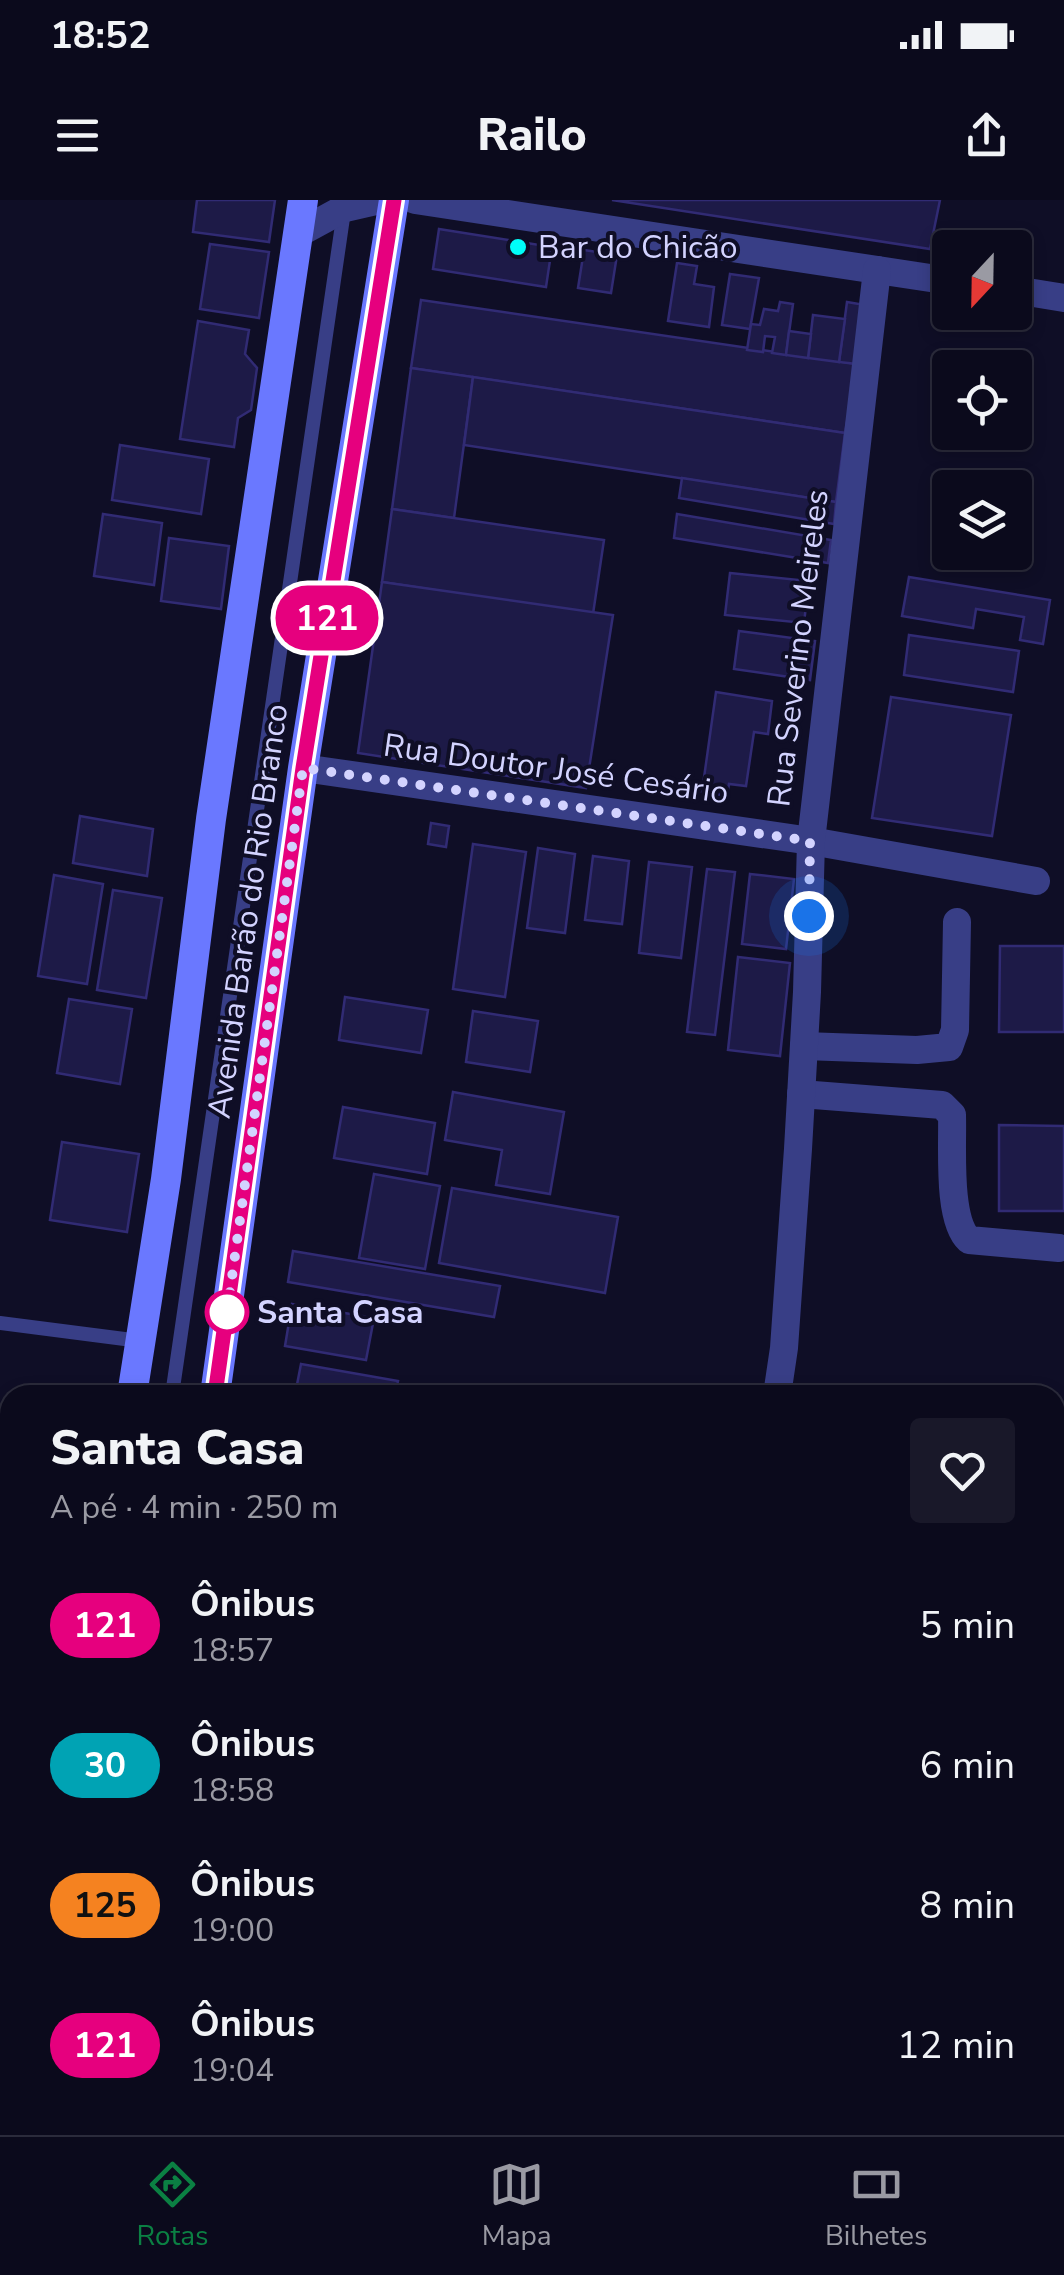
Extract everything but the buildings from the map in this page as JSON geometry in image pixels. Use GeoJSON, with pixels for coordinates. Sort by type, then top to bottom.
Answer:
{"type":"FeatureCollection","features":[{"type":"Feature","properties":{"kind":"main road","name":"Avenida Barão do Rio Branco"},"geometry":{"type":"LineString","coordinates":[[133,1385],[166,1178],[210,819],[303,200]]}},
{"type":"Feature","properties":{"kind":"main road","name":"Avenida Barão do Rio Branco"},"geometry":{"type":"LineString","coordinates":[[216,1385],[303,768],[394,200]]}},
{"type":"Feature","properties":{"kind":"street"},"geometry":{"type":"LineString","coordinates":[[299,234],[346,204],[380,200]]}},
{"type":"Feature","properties":{"kind":"street"},"geometry":{"type":"LineString","coordinates":[[415,200],[932,278]]}},
{"type":"Feature","properties":{"kind":"street","name":"Rua Severino Meireles"},"geometry":{"type":"LineString","coordinates":[[777,1385],[785,1330],[804,1046],[810,841],[877,270]]}},
{"type":"Feature","properties":{"kind":"street"},"geometry":{"type":"LineString","coordinates":[[1032,293],[1064,298]]}},
{"type":"Feature","properties":{"kind":"street","name":"Rua Doutor José Cesário"},"geometry":{"type":"LineString","coordinates":[[303,768],[810,841],[1036,881]]}},
{"type":"Feature","properties":{"kind":"street"},"geometry":{"type":"LineString","coordinates":[[804,1046],[917,1050],[949,1047],[955,1030],[956,922]]}},
{"type":"Feature","properties":{"kind":"street"},"geometry":{"type":"LineString","coordinates":[[801,1094],[942,1105],[952,1115],[955,1207],[960,1231],[969,1240],[1059,1248]]}},
{"type":"Feature","properties":{"kind":"lane","name":"Avenida Barão do Rio Branco"},"geometry":{"type":"LineString","coordinates":[[173,1385],[346,204]]}},
{"type":"Feature","properties":{"kind":"lane"},"geometry":{"type":"LineString","coordinates":[[0,1324],[140,1341]]}},
{"type":"Feature","properties":{"kind":"bus line","name":"121"},"geometry":{"type":"LineString","coordinates":[[216,1385],[303,768],[394,200]]}},
{"type":"Feature","properties":{"kind":"place","name":"Bar do Chicão"},"geometry":{"type":"Point","coordinates":[518,247]}},
{"type":"Feature","properties":{"kind":"place","name":"Santa Casa"},"geometry":{"type":"Point","coordinates":[227,1312]}},
{"type":"Feature","properties":{"kind":"route"},"geometry":{"type":"LineString","coordinates":[[227,1312],[226,1320],[303,768],[810,841],[809,916]]}}]}
